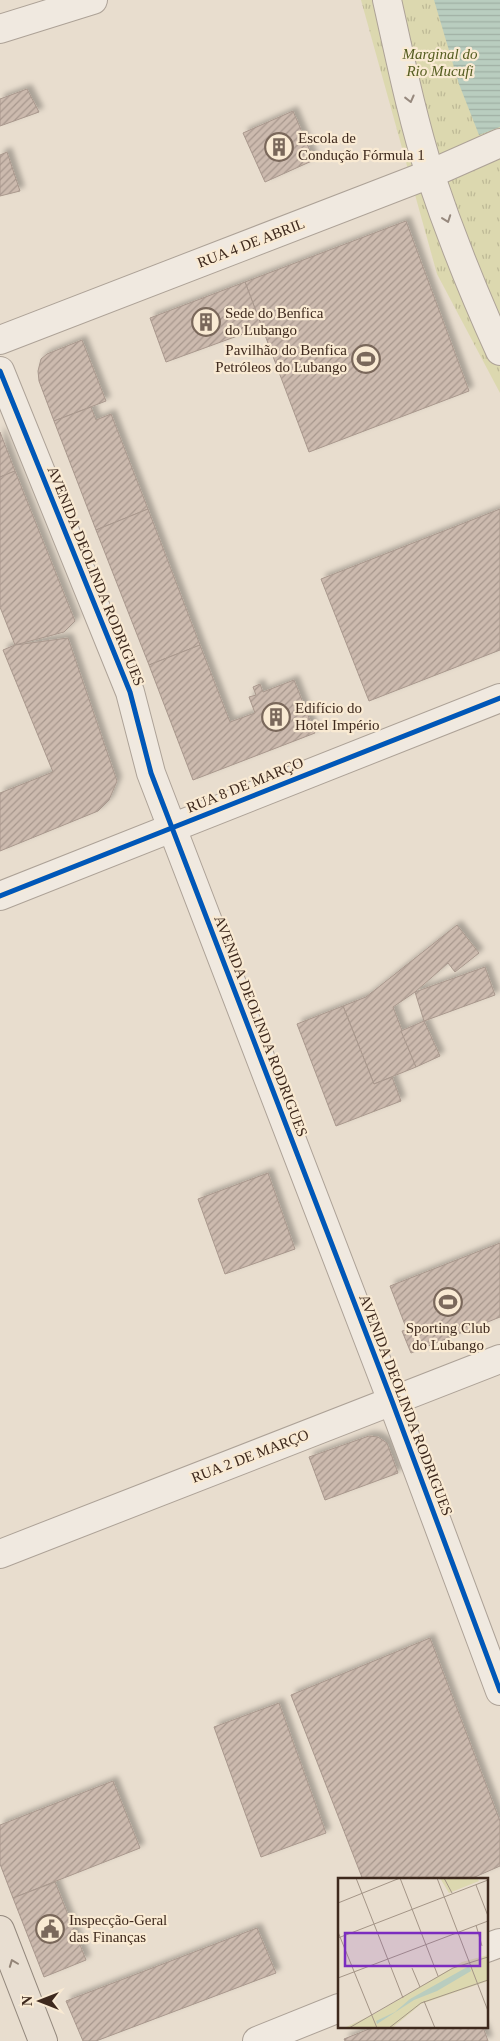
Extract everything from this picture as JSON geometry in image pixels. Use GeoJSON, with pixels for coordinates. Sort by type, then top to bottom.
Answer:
{"type":"FeatureCollection","features":[{"type":"Feature","properties":{"kind":"main road"},"geometry":{"type":"LineString","coordinates":[[0,1930],[43,2041]]}},
{"type":"Feature","properties":{"kind":"street"},"geometry":{"type":"LineString","coordinates":[[0,29],[93,0]]}},
{"type":"Feature","properties":{"kind":"street"},"geometry":{"type":"LineString","coordinates":[[387,0],[430,174],[480,307],[500,351]]}},
{"type":"Feature","properties":{"kind":"street","name":"RUA 4 DE ABRIL"},"geometry":{"type":"LineString","coordinates":[[0,340],[430,174],[492,146]]}},
{"type":"Feature","properties":{"kind":"street","name":"AVENIDA DEOLINDA RODRIGUES"},"geometry":{"type":"LineString","coordinates":[[0,371],[130,692],[151,774],[392,1401],[500,1691]]}},
{"type":"Feature","properties":{"kind":"street","name":"RUA 8 DE MARÇO"},"geometry":{"type":"LineString","coordinates":[[0,896],[500,698]]}},
{"type":"Feature","properties":{"kind":"street","name":"RUA 2 DE MARÇO"},"geometry":{"type":"LineString","coordinates":[[0,1554],[500,1359]]}},
{"type":"Feature","properties":{"kind":"street"},"geometry":{"type":"LineString","coordinates":[[488,1947],[500,1943]]}},
{"type":"Feature","properties":{"kind":"street"},"geometry":{"type":"LineString","coordinates":[[257,2041],[338,2008]]}},
{"type":"Feature","properties":{"kind":"green space","name":"Marginal do Rio Mucufi"},"geometry":{"type":"Polygon","coordinates":[[[361,0],[500,0],[500,393],[437,274],[361,0]]]}},
{"type":"Feature","properties":{"kind":"shaded area"},"geometry":{"type":"Polygon","coordinates":[[[434,0],[500,0],[500,127],[479,135],[459,84],[434,0]]]}},
{"type":"Feature","properties":{"kind":"building"},"geometry":{"type":"Polygon","coordinates":[[[27,89],[39,112],[0,126],[0,99],[27,89]]]}},
{"type":"Feature","properties":{"kind":"building","name":"Escola de Condução Fórmula 1"},"geometry":{"type":"Polygon","coordinates":[[[293,111],[314,160],[265,182],[243,133],[293,111]]]}},
{"type":"Feature","properties":{"kind":"building"},"geometry":{"type":"Polygon","coordinates":[[[7,152],[20,191],[0,196],[0,155],[7,152]]]}},
{"type":"Feature","properties":{"kind":"building","name":"Pavilhão do Benfica Petróleos do Lubango"},"geometry":{"type":"Polygon","coordinates":[[[406,221],[469,391],[309,452],[245,282],[406,221]]]}},
{"type":"Feature","properties":{"kind":"building","name":"Sede do Benfica do Lubango"},"geometry":{"type":"Polygon","coordinates":[[[245,282],[262,327],[166,362],[150,318],[245,282]]]}},
{"type":"Feature","properties":{"kind":"building"},"geometry":{"type":"Polygon","coordinates":[[[82,340],[106,401],[54,421],[39,381],[38,371],[41,359],[47,354],[82,340]]]}},
{"type":"Feature","properties":{"kind":"building"},"geometry":{"type":"Polygon","coordinates":[[[91,407],[96,420],[111,414],[148,509],[96,530],[54,421],[91,407]]]}},
{"type":"Feature","properties":{"kind":"building"},"geometry":{"type":"Polygon","coordinates":[[[0,432],[15,471],[0,477],[0,432]]]}},
{"type":"Feature","properties":{"kind":"building"},"geometry":{"type":"Polygon","coordinates":[[[15,471],[75,621],[64,632],[15,645],[0,607],[0,477],[15,471]]]}},
{"type":"Feature","properties":{"kind":"building"},"geometry":{"type":"Polygon","coordinates":[[[148,509],[200,645],[149,665],[96,530],[148,509]]]}},
{"type":"Feature","properties":{"kind":"building"},"geometry":{"type":"Polygon","coordinates":[[[500,509],[500,650],[369,701],[321,579],[500,509]]]}},
{"type":"Feature","properties":{"kind":"building"},"geometry":{"type":"Polygon","coordinates":[[[68,638],[117,781],[109,800],[98,811],[0,851],[0,793],[53,772],[3,650],[15,645],[68,638]]]}},
{"type":"Feature","properties":{"kind":"building","name":"Edifício do Hotel Império"},"geometry":{"type":"Polygon","coordinates":[[[200,645],[230,722],[255,713],[249,697],[256,695],[253,687],[260,684],[263,692],[294,680],[315,733],[193,780],[149,665],[200,645]]]}},
{"type":"Feature","properties":{"kind":"building"},"geometry":{"type":"Polygon","coordinates":[[[457,925],[479,953],[455,972],[448,963],[415,992],[393,1007],[416,1067],[374,1084],[343,1006],[366,997],[457,925]]]}},
{"type":"Feature","properties":{"kind":"building"},"geometry":{"type":"Polygon","coordinates":[[[485,967],[495,995],[424,1021],[415,992],[485,967]]]}},
{"type":"Feature","properties":{"kind":"building"},"geometry":{"type":"Polygon","coordinates":[[[343,1006],[374,1084],[392,1077],[401,1101],[336,1126],[297,1024],[343,1006]]]}},
{"type":"Feature","properties":{"kind":"building"},"geometry":{"type":"Polygon","coordinates":[[[424,1021],[440,1056],[416,1067],[401,1031],[424,1021]]]}},
{"type":"Feature","properties":{"kind":"building"},"geometry":{"type":"Polygon","coordinates":[[[268,1173],[295,1249],[225,1274],[198,1199],[268,1173]]]}},
{"type":"Feature","properties":{"kind":"building","name":"Sporting Club do Lubango"},"geometry":{"type":"Polygon","coordinates":[[[500,1243],[500,1317],[411,1353],[402,1331],[407,1330],[390,1286],[500,1243]]]}},
{"type":"Feature","properties":{"kind":"building"},"geometry":{"type":"Polygon","coordinates":[[[369,1436],[378,1437],[387,1443],[398,1473],[325,1500],[309,1457],[369,1436]]]}},
{"type":"Feature","properties":{"kind":"building"},"geometry":{"type":"Polygon","coordinates":[[[430,1638],[500,1821],[500,1866],[473,1878],[362,1878],[291,1695],[430,1638]]]}},
{"type":"Feature","properties":{"kind":"building"},"geometry":{"type":"Polygon","coordinates":[[[279,1703],[326,1833],[261,1857],[214,1727],[279,1703]]]}},
{"type":"Feature","properties":{"kind":"building"},"geometry":{"type":"Polygon","coordinates":[[[113,1781],[140,1848],[13,1898],[0,1864],[0,1825],[113,1781]]]}},
{"type":"Feature","properties":{"kind":"building","name":"Inspecção-Geral das Finanças"},"geometry":{"type":"Polygon","coordinates":[[[55,1882],[86,1960],[44,1977],[13,1898],[55,1882]]]}},
{"type":"Feature","properties":{"kind":"building"},"geometry":{"type":"Polygon","coordinates":[[[257,1928],[276,1973],[96,2041],[83,2041],[66,2001],[257,1928]]]}},
{"type":"Feature","properties":{"kind":"building"},"geometry":{"type":"Polygon","coordinates":[[[372,2028],[483,2028],[488,2041],[345,2041],[344,2039],[372,2028]]]}},
{"type":"Feature","properties":{"kind":"cycle path"},"geometry":{"type":"LineString","coordinates":[[0,371],[130,692],[151,773],[392,1401],[500,1691]]}},
{"type":"Feature","properties":{"kind":"cycle path"},"geometry":{"type":"LineString","coordinates":[[0,896],[500,698]]}},
{"type":"Feature","properties":{"kind":"place","name":"Escola de Condução Fórmula 1"},"geometry":{"type":"Point","coordinates":[279,147]}},
{"type":"Feature","properties":{"kind":"place","name":"Sede do Benfica do Lubango"},"geometry":{"type":"Point","coordinates":[206,322]}},
{"type":"Feature","properties":{"kind":"place","name":"Pavilhão do Benfica Petróleos do Lubango"},"geometry":{"type":"Point","coordinates":[366,359]}},
{"type":"Feature","properties":{"kind":"place","name":"Edifício do Hotel Império"},"geometry":{"type":"Point","coordinates":[276,717]}},
{"type":"Feature","properties":{"kind":"place","name":"Sporting Club do Lubango"},"geometry":{"type":"Point","coordinates":[448,1302]}},
{"type":"Feature","properties":{"kind":"place","name":"Inspecção-Geral das Finanças"},"geometry":{"type":"Point","coordinates":[50,1929]}}]}
